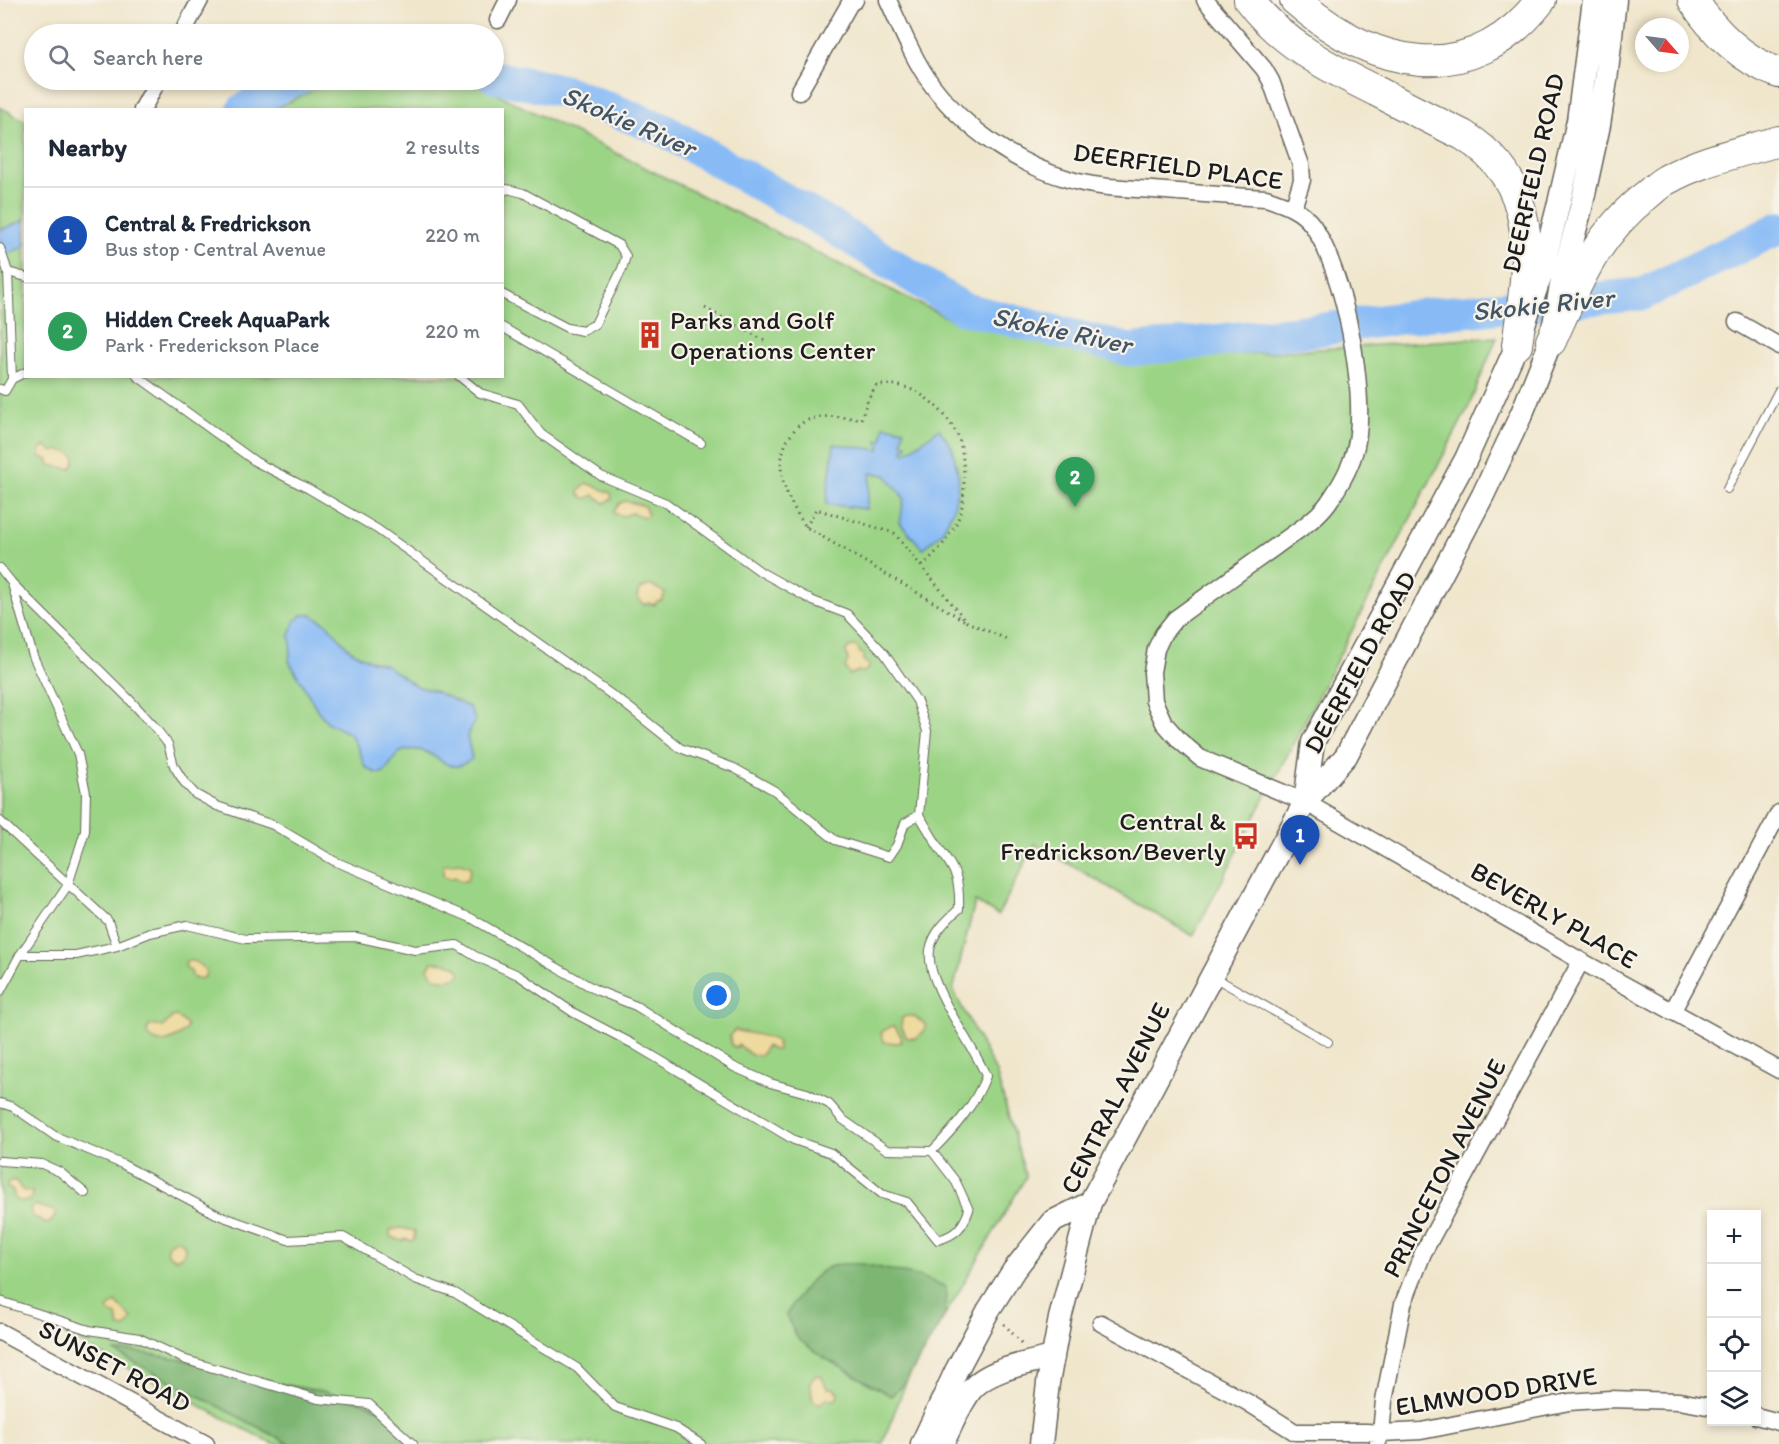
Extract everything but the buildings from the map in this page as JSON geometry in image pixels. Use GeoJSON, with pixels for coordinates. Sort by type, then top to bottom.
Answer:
{"type":"FeatureCollection","features":[{"type":"Feature","properties":{"kind":"highway"},"geometry":{"type":"LineString","coordinates":[[1249,0],[1258,12],[1290,42],[1329,68],[1463,135],[1494,159],[1515,191],[1522,210],[1527,247],[1553,278],[1551,341]]}},
{"type":"Feature","properties":{"kind":"highway"},"geometry":{"type":"LineString","coordinates":[[1295,0],[1313,16],[1350,39],[1374,50],[1400,58],[1431,62],[1447,60],[1487,48],[1527,19],[1541,0]]}},
{"type":"Feature","properties":{"kind":"highway"},"geometry":{"type":"LineString","coordinates":[[1692,0],[1706,21],[1740,52],[1779,73]]}},
{"type":"Feature","properties":{"kind":"highway"},"geometry":{"type":"LineString","coordinates":[[1517,345],[1553,278],[1601,242],[1627,210],[1666,180],[1707,162],[1779,141]]}},
{"type":"Feature","properties":{"kind":"main road","name":"DEERFIELD ROAD"},"geometry":{"type":"LineString","coordinates":[[1553,278],[1578,120],[1593,0]]}},
{"type":"Feature","properties":{"kind":"main road","name":"DEERFIELD ROAD"},"geometry":{"type":"LineString","coordinates":[[1553,278],[1599,124],[1615,0]]}},
{"type":"Feature","properties":{"kind":"main road","name":"DEERFIELD ROAD"},"geometry":{"type":"LineString","coordinates":[[1305,802],[1346,756],[1352,746],[1483,495],[1522,413],[1551,341]]}},
{"type":"Feature","properties":{"kind":"main road","name":"DEERFIELD ROAD"},"geometry":{"type":"LineString","coordinates":[[1305,802],[1313,742],[1466,459],[1517,345]]}},
{"type":"Feature","properties":{"kind":"main road","name":"CENTRAL AVENUE"},"geometry":{"type":"LineString","coordinates":[[1041,1444],[1060,1318],[1090,1203],[1305,802]]}},
{"type":"Feature","properties":{"kind":"main road"},"geometry":{"type":"LineString","coordinates":[[922,1444],[956,1371],[988,1311],[1014,1270],[1052,1222],[1090,1203]]}},
{"type":"Feature","properties":{"kind":"main road"},"geometry":{"type":"LineString","coordinates":[[942,1444],[972,1389],[992,1375],[1017,1365],[1053,1357]]}},
{"type":"Feature","properties":{"kind":"street"},"geometry":{"type":"LineString","coordinates":[[187,24],[200,0]]}},
{"type":"Feature","properties":{"kind":"street"},"geometry":{"type":"LineString","coordinates":[[498,20],[508,0]]}},
{"type":"Feature","properties":{"kind":"street"},"geometry":{"type":"LineString","coordinates":[[799,92],[850,3],[855,0]]}},
{"type":"Feature","properties":{"kind":"street","name":"DEERFIELD PLACE"},"geometry":{"type":"LineString","coordinates":[[888,0],[916,60],[946,103],[981,135],[1029,164],[1068,179],[1102,187],[1266,198],[1293,208]]}},
{"type":"Feature","properties":{"kind":"street"},"geometry":{"type":"LineString","coordinates":[[1205,0],[1264,69],[1271,81],[1301,165],[1302,180],[1293,208]]}},
{"type":"Feature","properties":{"kind":"street"},"geometry":{"type":"LineString","coordinates":[[143,108],[153,90]]}},
{"type":"Feature","properties":{"kind":"street","name":"BEVERLY PLACE"},"geometry":{"type":"LineString","coordinates":[[1293,208],[1312,224],[1340,288],[1358,375],[1359,418],[1356,447],[1345,477],[1326,506],[1301,527],[1175,619],[1163,634],[1156,649],[1152,672],[1154,701],[1164,723],[1200,758],[1305,802],[1581,961],[1779,1070]]}},
{"type":"Feature","properties":{"kind":"street"},"geometry":{"type":"LineString","coordinates":[[1737,322],[1779,346]]}},
{"type":"Feature","properties":{"kind":"street"},"geometry":{"type":"LineString","coordinates":[[1672,1012],[1779,813]]}},
{"type":"Feature","properties":{"kind":"street","name":"PRINCETON AVENUE"},"geometry":{"type":"LineString","coordinates":[[1379,1439],[1403,1304],[1423,1253],[1581,961]]}},
{"type":"Feature","properties":{"kind":"street","name":"ELMWOOD DRIVE"},"geometry":{"type":"LineString","coordinates":[[1101,1323],[1246,1402],[1298,1438],[1366,1432],[1379,1439],[1569,1402],[1610,1399],[1668,1401],[1707,1406]]}},
{"type":"Feature","properties":{"kind":"street","name":"SUNSET ROAD"},"geometry":{"type":"LineString","coordinates":[[0,1332],[206,1444]]}},
{"type":"Feature","properties":{"kind":"street"},"geometry":{"type":"LineString","coordinates":[[1761,1417],[1779,1422]]}},
{"type":"Feature","properties":{"kind":"lane"},"geometry":{"type":"LineString","coordinates":[[504,191],[507,189],[523,192],[619,245],[626,256],[622,269],[594,324],[583,331],[567,328],[504,295]]}},
{"type":"Feature","properties":{"kind":"lane"},"geometry":{"type":"LineString","coordinates":[[0,248],[8,272],[12,379],[5,391],[0,389]]}},
{"type":"Feature","properties":{"kind":"lane"},"geometry":{"type":"LineString","coordinates":[[8,272],[24,276]]}},
{"type":"Feature","properties":{"kind":"lane"},"geometry":{"type":"LineString","coordinates":[[504,328],[701,443]]}},
{"type":"Feature","properties":{"kind":"lane"},"geometry":{"type":"LineString","coordinates":[[12,379],[24,373]]}},
{"type":"Feature","properties":{"kind":"lane"},"geometry":{"type":"LineString","coordinates":[[140,378],[256,462],[309,489],[377,529],[592,680],[680,748],[734,768],[775,791],[835,840],[889,857],[897,845],[905,823],[919,815]]}},
{"type":"Feature","properties":{"kind":"lane"},"geometry":{"type":"LineString","coordinates":[[461,378],[480,393],[518,404],[541,434],[601,476],[666,503],[761,572],[813,601],[847,614],[884,653],[917,701],[927,731],[919,815],[952,865],[960,888],[959,909],[942,924],[930,951],[932,970],[941,995],[980,1060],[986,1076],[981,1090],[957,1125],[932,1152]]}},
{"type":"Feature","properties":{"kind":"lane"},"geometry":{"type":"LineString","coordinates":[[1727,489],[1779,390]]}},
{"type":"Feature","properties":{"kind":"lane"},"geometry":{"type":"LineString","coordinates":[[0,568],[12,583],[153,725],[168,744],[174,766],[195,794],[218,806],[273,825],[334,861],[471,918],[596,990],[636,1006],[734,1067],[770,1083],[807,1093],[829,1104],[842,1119],[887,1150],[932,1152],[956,1182],[969,1210],[962,1228],[948,1238],[938,1240],[907,1202],[882,1194],[831,1154],[794,1140],[643,1050],[574,1013],[518,975],[475,956],[457,945],[415,950],[356,937],[246,939],[187,925],[150,933],[117,946],[76,955],[20,955]]}},
{"type":"Feature","properties":{"kind":"lane"},"geometry":{"type":"LineString","coordinates":[[0,992],[20,955],[68,885],[85,831],[86,792],[78,754],[33,656],[12,583]]}},
{"type":"Feature","properties":{"kind":"lane"},"geometry":{"type":"LineString","coordinates":[[0,821],[108,921],[117,946]]}},
{"type":"Feature","properties":{"kind":"lane"},"geometry":{"type":"LineString","coordinates":[[1212,975],[1328,1042]]}},
{"type":"Feature","properties":{"kind":"lane"},"geometry":{"type":"LineString","coordinates":[[0,1103],[13,1107],[55,1136],[122,1164],[218,1215],[288,1240],[343,1237],[415,1279],[454,1293],[577,1368],[615,1407],[676,1428],[701,1444]]}},
{"type":"Feature","properties":{"kind":"lane"},"geometry":{"type":"LineString","coordinates":[[0,1161],[42,1164],[60,1172],[85,1193]]}},
{"type":"Feature","properties":{"kind":"lane"},"geometry":{"type":"LineString","coordinates":[[0,1302],[89,1330],[139,1338],[186,1360],[318,1399],[369,1404],[413,1444]]}},
{"type":"Feature","properties":{"kind":"path"},"geometry":{"type":"LineString","coordinates":[[705,308],[766,342]]}},
{"type":"Feature","properties":{"kind":"path"},"geometry":{"type":"LineString","coordinates":[[922,566],[950,537],[961,512],[965,490],[957,435],[940,412],[920,393],[888,383],[876,386],[868,399],[861,419],[817,418],[802,423],[791,434],[783,450],[780,468],[790,503],[806,527],[967,622],[1009,640]]}},
{"type":"Feature","properties":{"kind":"path"},"geometry":{"type":"LineString","coordinates":[[806,527],[816,509],[894,533],[967,622]]}},
{"type":"Feature","properties":{"kind":"path"},"geometry":{"type":"LineString","coordinates":[[999,1318],[1022,1344],[1024,1350]]}},
{"type":"Feature","properties":{"kind":"green space"},"geometry":{"type":"Polygon","coordinates":[[[314,90],[489,90],[956,322],[1127,362],[1497,337],[1469,406],[1193,936],[1035,844],[998,915],[975,902],[953,990],[996,1072],[1026,1177],[907,1380],[882,1444],[273,1444],[0,1301],[0,107],[24,120],[24,378],[504,378],[504,108],[276,108],[314,90]]]}},
{"type":"Feature","properties":{"kind":"green space"},"geometry":{"type":"Polygon","coordinates":[[[863,1264],[922,1277],[946,1287],[945,1315],[907,1380],[891,1396],[823,1357],[798,1339],[786,1315],[807,1285],[820,1272],[835,1265],[863,1264]]]}},
{"type":"Feature","properties":{"kind":"green space"},"geometry":{"type":"Polygon","coordinates":[[[132,1351],[186,1360],[261,1381],[326,1392],[369,1404],[396,1419],[412,1444],[290,1444],[115,1352],[132,1351]]]}},
{"type":"Feature","properties":{"kind":"sand"},"geometry":{"type":"Polygon","coordinates":[[[46,446],[53,452],[61,451],[73,455],[74,465],[70,469],[49,465],[49,460],[40,457],[41,448],[46,446]]]}},
{"type":"Feature","properties":{"kind":"sand"},"geometry":{"type":"Polygon","coordinates":[[[587,483],[611,493],[612,499],[605,503],[594,495],[586,499],[579,494],[579,491],[587,483]]]}},
{"type":"Feature","properties":{"kind":"sand"},"geometry":{"type":"Polygon","coordinates":[[[626,501],[644,506],[648,514],[644,517],[632,513],[624,516],[615,514],[614,511],[620,503],[626,501]]]}},
{"type":"Feature","properties":{"kind":"sand"},"geometry":{"type":"Polygon","coordinates":[[[653,586],[665,593],[662,600],[656,602],[655,605],[648,603],[644,605],[637,597],[639,590],[653,586]]]}},
{"type":"Feature","properties":{"kind":"sand"},"geometry":{"type":"Polygon","coordinates":[[[855,646],[863,654],[863,660],[870,666],[864,672],[858,671],[850,675],[845,668],[848,660],[846,651],[855,646]]]}},
{"type":"Feature","properties":{"kind":"sand"},"geometry":{"type":"Polygon","coordinates":[[[460,863],[471,869],[467,881],[460,881],[455,877],[449,879],[443,875],[443,865],[460,863]]]}},
{"type":"Feature","properties":{"kind":"sand"},"geometry":{"type":"Polygon","coordinates":[[[186,961],[202,966],[206,970],[205,977],[193,978],[185,966],[186,961]]]}},
{"type":"Feature","properties":{"kind":"sand"},"geometry":{"type":"Polygon","coordinates":[[[432,962],[453,965],[461,974],[452,979],[436,978],[428,968],[432,962]]]}},
{"type":"Feature","properties":{"kind":"sand"},"geometry":{"type":"Polygon","coordinates":[[[176,1016],[186,1024],[187,1028],[181,1034],[164,1042],[156,1041],[148,1036],[149,1026],[163,1027],[172,1017],[176,1016]]]}},
{"type":"Feature","properties":{"kind":"sand"},"geometry":{"type":"Polygon","coordinates":[[[913,1016],[925,1024],[925,1031],[916,1038],[907,1038],[901,1026],[902,1018],[913,1016]]]}},
{"type":"Feature","properties":{"kind":"sand"},"geometry":{"type":"Polygon","coordinates":[[[892,1026],[901,1036],[899,1043],[884,1042],[881,1032],[892,1026]]]}},
{"type":"Feature","properties":{"kind":"sand"},"geometry":{"type":"Polygon","coordinates":[[[735,1030],[773,1039],[778,1042],[778,1050],[766,1046],[761,1055],[756,1055],[750,1054],[738,1045],[736,1048],[731,1045],[730,1035],[735,1030]]]}},
{"type":"Feature","properties":{"kind":"sand"},"geometry":{"type":"Polygon","coordinates":[[[13,1180],[22,1190],[32,1192],[31,1200],[23,1202],[15,1199],[13,1191],[7,1187],[7,1183],[13,1180]]]}},
{"type":"Feature","properties":{"kind":"sand"},"geometry":{"type":"Polygon","coordinates":[[[35,1205],[55,1211],[51,1222],[44,1224],[40,1219],[33,1217],[30,1209],[35,1205]]]}},
{"type":"Feature","properties":{"kind":"sand"},"geometry":{"type":"Polygon","coordinates":[[[401,1228],[415,1231],[414,1239],[401,1241],[390,1236],[390,1230],[401,1228]]]}},
{"type":"Feature","properties":{"kind":"sand"},"geometry":{"type":"Polygon","coordinates":[[[172,1240],[180,1240],[185,1245],[183,1256],[172,1258],[167,1253],[167,1245],[172,1240]]]}},
{"type":"Feature","properties":{"kind":"sand"},"geometry":{"type":"Polygon","coordinates":[[[116,1302],[132,1319],[126,1328],[119,1327],[117,1316],[108,1311],[109,1307],[116,1302]]]}},
{"type":"Feature","properties":{"kind":"sand"},"geometry":{"type":"Polygon","coordinates":[[[816,1375],[821,1376],[827,1388],[833,1388],[838,1393],[837,1398],[834,1400],[827,1398],[820,1404],[813,1401],[810,1382],[816,1375]]]}},
{"type":"Feature","properties":{"kind":"water"},"geometry":{"type":"Polygon","coordinates":[[[24,220],[24,247],[0,256],[0,230],[24,220]]]}},
{"type":"Feature","properties":{"kind":"water"},"geometry":{"type":"Polygon","coordinates":[[[884,426],[904,429],[902,443],[907,444],[906,448],[903,448],[903,452],[906,453],[939,429],[952,447],[959,478],[954,508],[942,532],[923,549],[900,523],[904,498],[886,475],[871,473],[866,509],[826,504],[834,444],[880,450],[881,445],[878,444],[878,440],[882,441],[884,426]]]}},
{"type":"Feature","properties":{"kind":"water"},"geometry":{"type":"Polygon","coordinates":[[[302,615],[312,615],[327,624],[351,651],[384,664],[416,686],[434,691],[469,707],[475,720],[467,736],[472,759],[460,766],[450,766],[427,752],[409,750],[398,754],[383,773],[376,773],[365,767],[350,734],[328,723],[318,711],[289,661],[290,635],[294,622],[302,615]]]}},
{"type":"Feature","properties":{"kind":"waterway","name":"Skokie River"},"geometry":{"type":"LineString","coordinates":[[504,79],[564,91],[662,129],[833,227],[962,308],[1130,350],[1325,329],[1422,315],[1643,294],[1779,228]]}},
{"type":"Feature","properties":{"kind":"waterway","name":"Skokie River"},"geometry":{"type":"LineString","coordinates":[[246,108],[273,90]]}},
{"type":"Feature","properties":{"kind":"place","name":"Parks and Golf Operations Center"},"geometry":{"type":"Point","coordinates":[650,335]}},
{"type":"Feature","properties":{"kind":"place","name":"Hidden Creek AquaPark"},"geometry":{"type":"Point","coordinates":[1075,507]}},
{"type":"Feature","properties":{"kind":"place","name":"Central & Fredrickson/Beverly"},"geometry":{"type":"Point","coordinates":[1246,836]}},
{"type":"Feature","properties":{"kind":"place","name":"Central & Fredrickson"},"geometry":{"type":"Point","coordinates":[1300,865]}}]}
